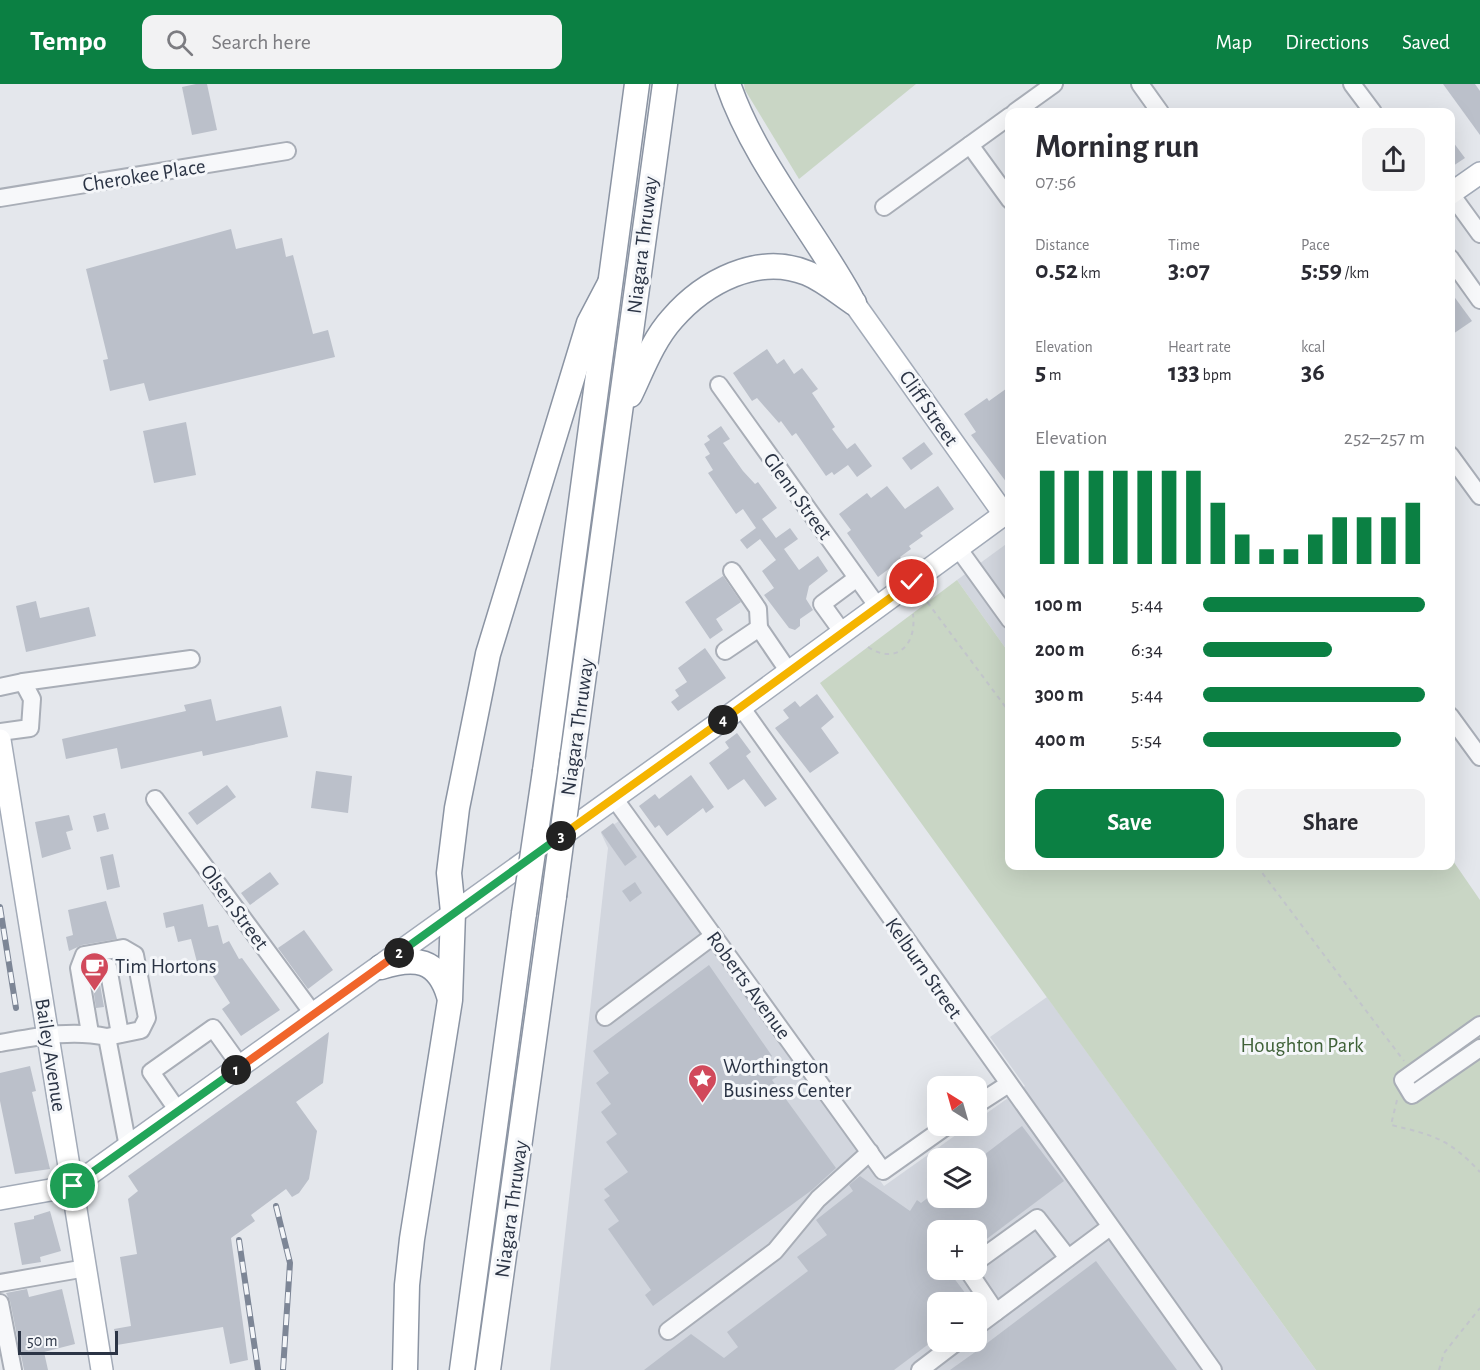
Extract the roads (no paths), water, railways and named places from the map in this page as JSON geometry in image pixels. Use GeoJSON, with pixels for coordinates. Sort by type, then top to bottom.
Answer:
{"type":"FeatureCollection","features":[{"type":"Feature","properties":{"kind":"highway","name":"Niagara Thruway"},"geometry":{"type":"LineString","coordinates":[[462,1370],[637,84]]}},
{"type":"Feature","properties":{"kind":"highway","name":"Niagara Thruway"},"geometry":{"type":"LineString","coordinates":[[488,1370],[665,84]]}},
{"type":"Feature","properties":{"kind":"highway"},"geometry":{"type":"LineString","coordinates":[[728,84],[756,148],[830,260],[854,303]]}},
{"type":"Feature","properties":{"kind":"highway"},"geometry":{"type":"LineString","coordinates":[[620,417],[659,336],[671,319],[707,288],[725,279],[752,268],[794,269],[808,273],[854,303]]}},
{"type":"Feature","properties":{"kind":"highway"},"geometry":{"type":"LineString","coordinates":[[405,1370],[407,1285],[411,1239],[450,1000],[453,912],[449,873],[458,808],[488,654],[589,323],[610,283]]}},
{"type":"Feature","properties":{"kind":"highway"},"geometry":{"type":"LineString","coordinates":[[381,966],[416,960],[434,969],[445,983],[450,1000]]}},
{"type":"Feature","properties":{"kind":"main road"},"geometry":{"type":"LineString","coordinates":[[1455,191],[1480,173]]}},
{"type":"Feature","properties":{"kind":"main road","name":"Cliff Street"},"geometry":{"type":"LineString","coordinates":[[854,303],[1005,511]]}},
{"type":"Feature","properties":{"kind":"main road"},"geometry":{"type":"LineString","coordinates":[[0,1199],[73,1186],[741,707],[1005,513]]}},
{"type":"Feature","properties":{"kind":"main road","name":"Bailey Avenue"},"geometry":{"type":"LineString","coordinates":[[0,740],[102,1370]]}},
{"type":"Feature","properties":{"kind":"street"},"geometry":{"type":"LineString","coordinates":[[1021,108],[1054,84]]}},
{"type":"Feature","properties":{"kind":"street"},"geometry":{"type":"LineString","coordinates":[[1140,84],[1157,108]]}},
{"type":"Feature","properties":{"kind":"street"},"geometry":{"type":"LineString","coordinates":[[1352,84],[1370,108]]}},
{"type":"Feature","properties":{"kind":"street"},"geometry":{"type":"LineString","coordinates":[[884,207],[1005,120]]}},
{"type":"Feature","properties":{"kind":"street"},"geometry":{"type":"LineString","coordinates":[[970,145],[1005,193]]}},
{"type":"Feature","properties":{"kind":"street","name":"Cherokee Place"},"geometry":{"type":"LineString","coordinates":[[0,198],[287,151]]}},
{"type":"Feature","properties":{"kind":"street"},"geometry":{"type":"LineString","coordinates":[[1455,200],[1480,234]]}},
{"type":"Feature","properties":{"kind":"street"},"geometry":{"type":"LineString","coordinates":[[1455,265],[1480,300]]}},
{"type":"Feature","properties":{"kind":"street","name":"Glenn Street"},"geometry":{"type":"LineString","coordinates":[[719,386],[878,607]]}},
{"type":"Feature","properties":{"kind":"street"},"geometry":{"type":"LineString","coordinates":[[1455,462],[1480,496]]}},
{"type":"Feature","properties":{"kind":"street"},"geometry":{"type":"LineString","coordinates":[[958,548],[1005,613]]}},
{"type":"Feature","properties":{"kind":"street"},"geometry":{"type":"LineString","coordinates":[[732,571],[758,609],[759,628],[789,672]]}},
{"type":"Feature","properties":{"kind":"street"},"geometry":{"type":"LineString","coordinates":[[843,633],[822,604],[857,578]]}},
{"type":"Feature","properties":{"kind":"street"},"geometry":{"type":"LineString","coordinates":[[725,651],[759,628]]}},
{"type":"Feature","properties":{"kind":"street"},"geometry":{"type":"LineString","coordinates":[[0,687],[191,659]]}},
{"type":"Feature","properties":{"kind":"street"},"geometry":{"type":"LineString","coordinates":[[0,732],[30,728],[32,699],[23,682]]}},
{"type":"Feature","properties":{"kind":"street","name":"Kelburn Street"},"geometry":{"type":"LineString","coordinates":[[741,707],[1007,1084],[1213,1370]]}},
{"type":"Feature","properties":{"kind":"street"},"geometry":{"type":"LineString","coordinates":[[1455,723],[1480,757]]}},
{"type":"Feature","properties":{"kind":"street","name":"Roberts Avenue"},"geometry":{"type":"LineString","coordinates":[[614,798],[883,1171],[932,1136]]}},
{"type":"Feature","properties":{"kind":"street","name":"Olsen Street"},"geometry":{"type":"LineString","coordinates":[[155,799],[314,1015]]}},
{"type":"Feature","properties":{"kind":"street"},"geometry":{"type":"LineString","coordinates":[[605,1017],[713,936]]}},
{"type":"Feature","properties":{"kind":"street"},"geometry":{"type":"LineString","coordinates":[[0,1043],[48,1034],[113,1035],[141,1030],[147,1018],[135,955],[123,948],[84,955],[79,968],[90,1033]]}},
{"type":"Feature","properties":{"kind":"street"},"geometry":{"type":"LineString","coordinates":[[108,967],[113,1035],[128,1147]]}},
{"type":"Feature","properties":{"kind":"street"},"geometry":{"type":"LineString","coordinates":[[1480,1025],[1408,1077],[1412,1095],[1480,1048]]}},
{"type":"Feature","properties":{"kind":"street"},"geometry":{"type":"LineString","coordinates":[[178,1111],[151,1072],[213,1028],[241,1067]]}},
{"type":"Feature","properties":{"kind":"street"},"geometry":{"type":"LineString","coordinates":[[987,1098],[1007,1084]]}},
{"type":"Feature","properties":{"kind":"street"},"geometry":{"type":"LineString","coordinates":[[668,1331],[769,1256],[818,1199],[870,1152]]}},
{"type":"Feature","properties":{"kind":"street"},"geometry":{"type":"LineString","coordinates":[[987,1254],[1037,1218],[1068,1258]]}},
{"type":"Feature","properties":{"kind":"street"},"geometry":{"type":"LineString","coordinates":[[987,1319],[1110,1227]]}},
{"type":"Feature","properties":{"kind":"street"},"geometry":{"type":"LineString","coordinates":[[0,1283],[86,1268]]}},
{"type":"Feature","properties":{"kind":"street"},"geometry":{"type":"LineString","coordinates":[[974,1280],[996,1312]]}},
{"type":"Feature","properties":{"kind":"street"},"geometry":{"type":"LineString","coordinates":[[0,1303],[13,1370]]}},
{"type":"Feature","properties":{"kind":"street"},"geometry":{"type":"LineString","coordinates":[[920,1370],[944,1352]]}},
{"type":"Feature","properties":{"kind":"railway"},"geometry":{"type":"LineString","coordinates":[[0,907],[16,1008]]}},
{"type":"Feature","properties":{"kind":"railway"},"geometry":{"type":"LineString","coordinates":[[276,1206],[290,1263],[283,1370]]}},
{"type":"Feature","properties":{"kind":"railway"},"geometry":{"type":"LineString","coordinates":[[239,1240],[258,1370]]}},
{"type":"Feature","properties":{"kind":"place","name":"Tim Hortons"},"geometry":{"type":"Point","coordinates":[94,992]}},
{"type":"Feature","properties":{"kind":"place","name":"Worthington Business Center"},"geometry":{"type":"Point","coordinates":[702,1104]}},
{"type":"Feature","properties":{"kind":"park label","name":"Houghton Park"},"geometry":{"type":"Point","coordinates":[1302,1045]}}]}
